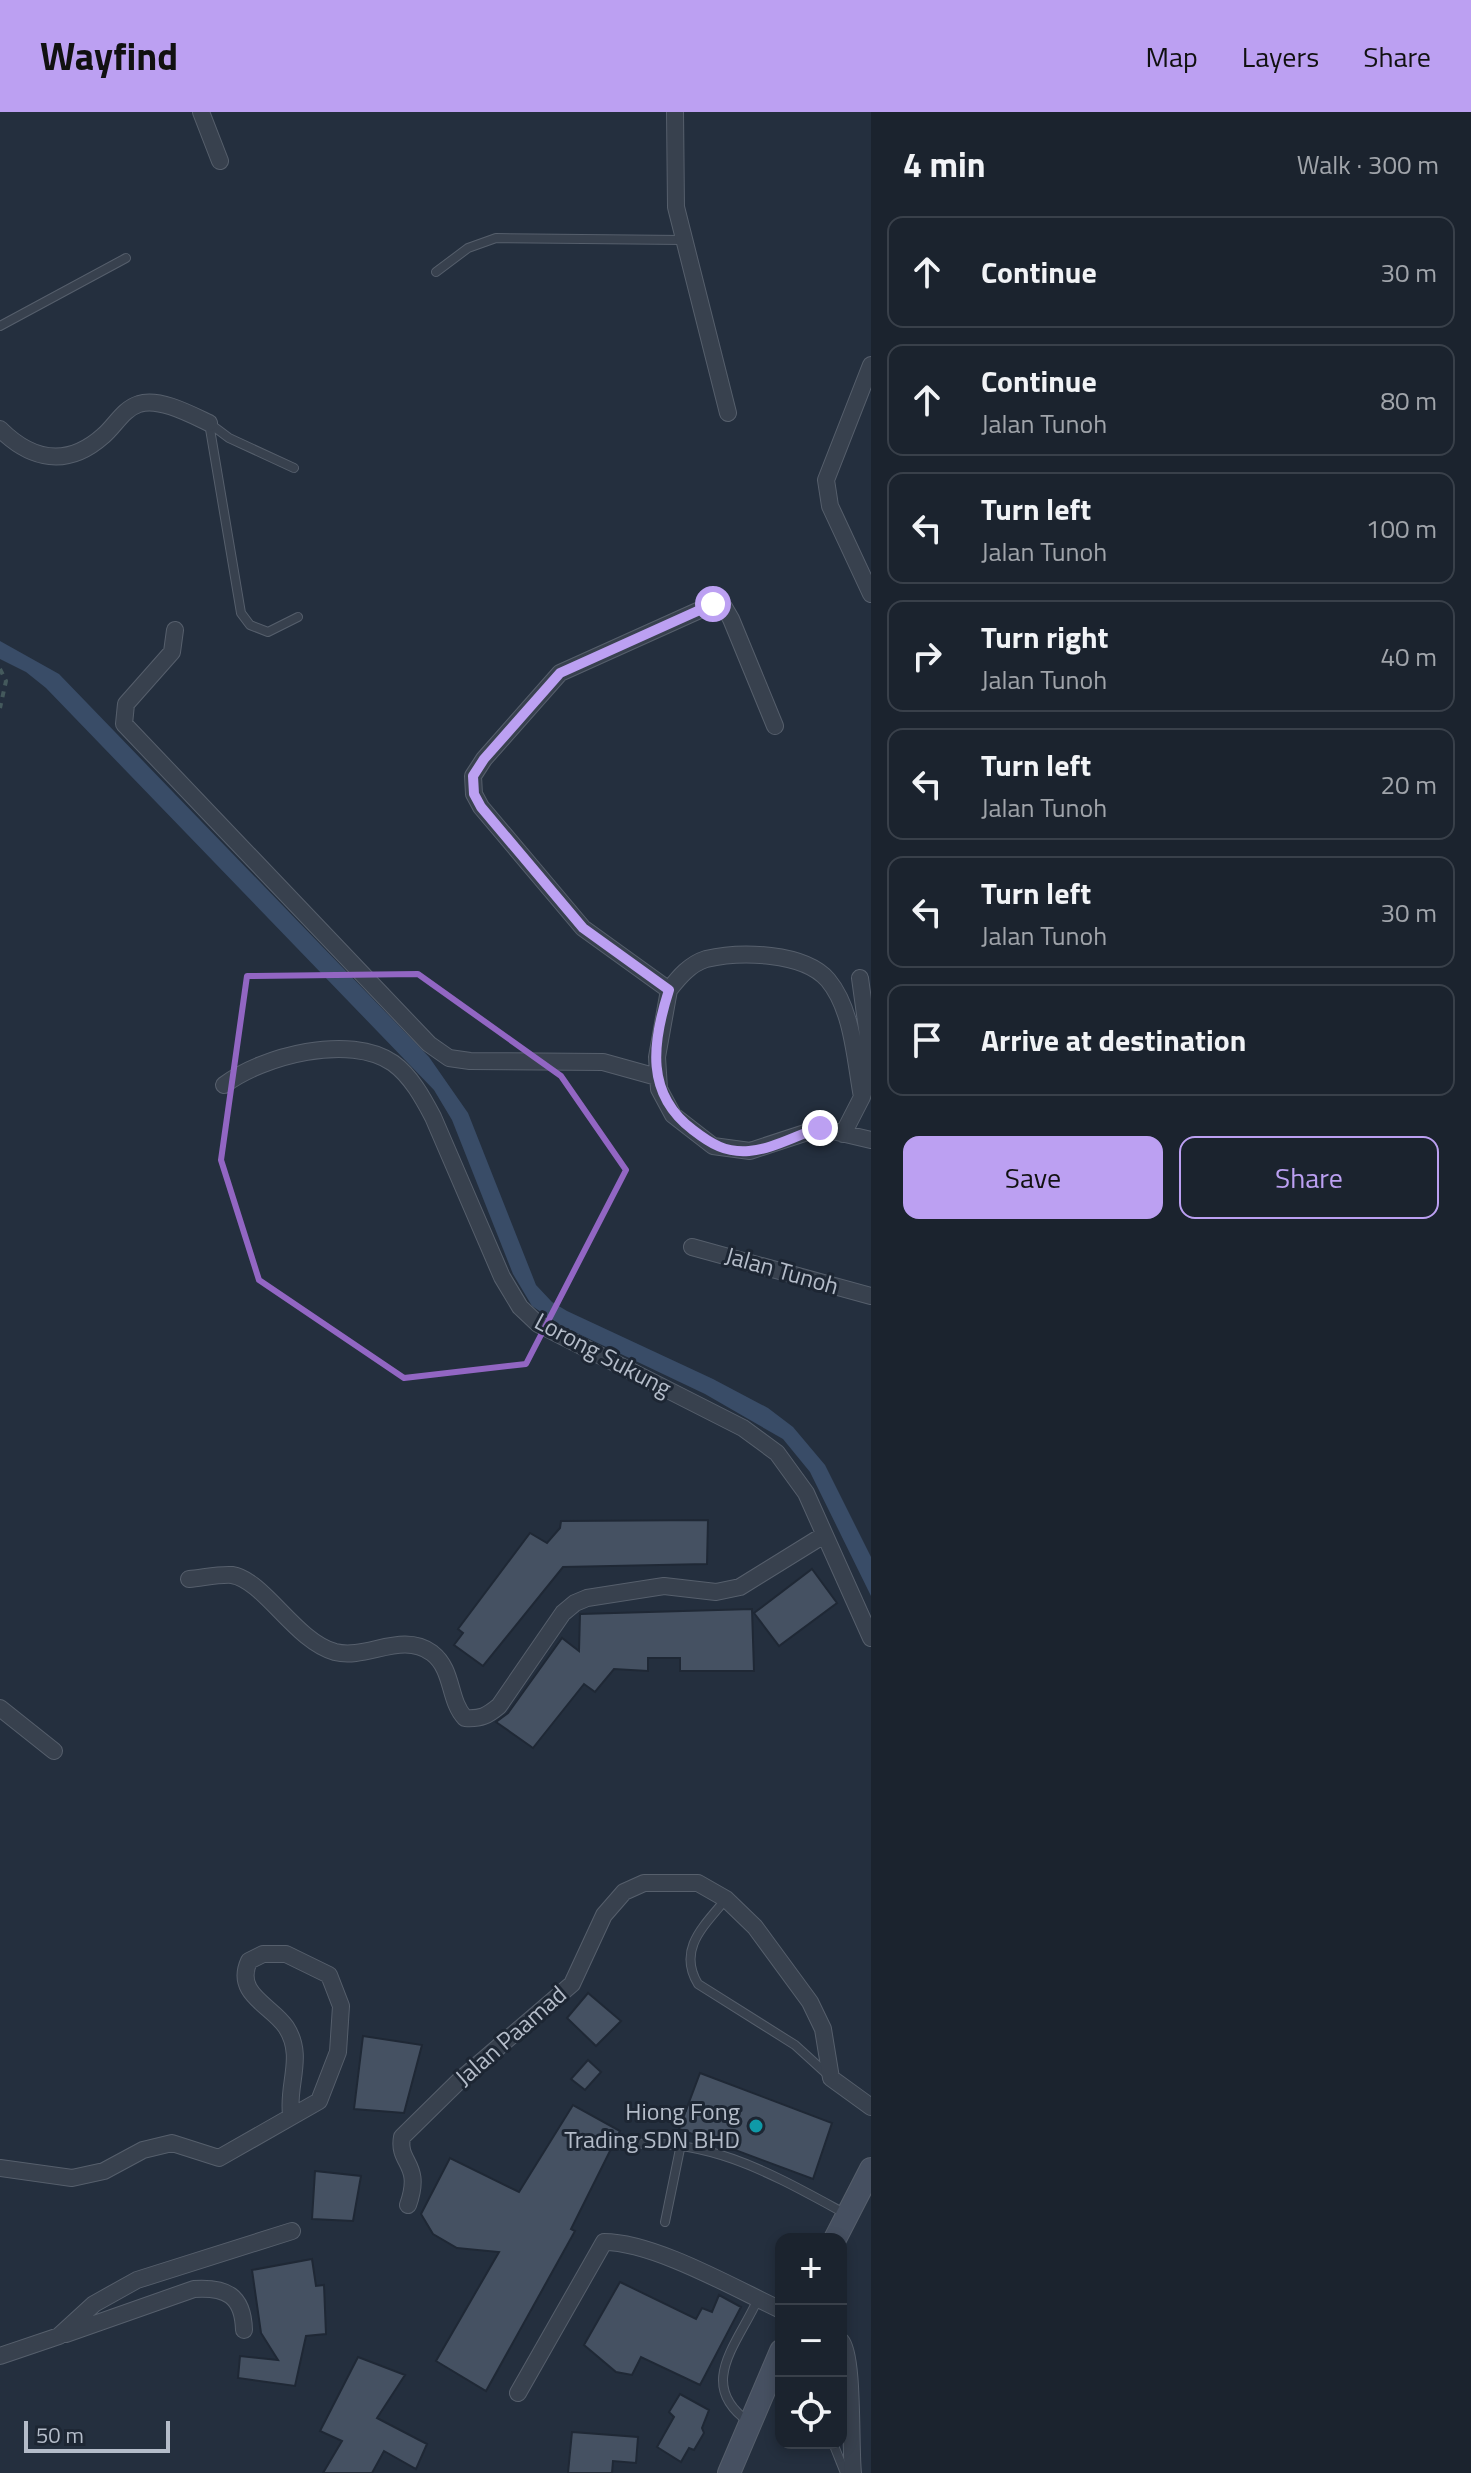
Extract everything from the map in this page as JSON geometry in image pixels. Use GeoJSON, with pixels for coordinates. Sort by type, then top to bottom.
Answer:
{"type":"FeatureCollection","features":[{"type":"Feature","properties":{"kind":"main road"},"geometry":{"type":"LineString","coordinates":[[838,2233],[871,2169]]}},
{"type":"Feature","properties":{"kind":"main road"},"geometry":{"type":"LineString","coordinates":[[729,2473],[775,2365]]}},
{"type":"Feature","properties":{"kind":"street"},"geometry":{"type":"LineString","coordinates":[[201,112],[220,161]]}},
{"type":"Feature","properties":{"kind":"street"},"geometry":{"type":"LineString","coordinates":[[675,112],[676,207],[728,413]]}},
{"type":"Feature","properties":{"kind":"street"},"geometry":{"type":"LineString","coordinates":[[871,365],[826,480],[830,506],[871,594]]}},
{"type":"Feature","properties":{"kind":"street"},"geometry":{"type":"LineString","coordinates":[[0,429],[25,450],[51,457],[75,452],[101,438],[128,409],[138,404],[148,402],[178,410],[209,423]]}},
{"type":"Feature","properties":{"kind":"street"},"geometry":{"type":"LineString","coordinates":[[669,990],[583,928],[496,828],[474,794],[473,776],[484,759],[560,673],[713,604],[724,607],[775,726]]}},
{"type":"Feature","properties":{"kind":"street"},"geometry":{"type":"LineString","coordinates":[[175,630],[172,652],[126,704],[124,724],[429,1044],[449,1058],[470,1061],[603,1062],[657,1077]]}},
{"type":"Feature","properties":{"kind":"street"},"geometry":{"type":"LineString","coordinates":[[862,1097],[846,1016],[828,980],[800,960],[762,955],[705,959],[686,970],[669,990],[661,1024],[659,1089],[673,1115],[713,1146],[750,1151],[820,1128],[871,1140]]}},
{"type":"Feature","properties":{"kind":"street"},"geometry":{"type":"LineString","coordinates":[[860,978],[871,1058]]}},
{"type":"Feature","properties":{"kind":"street","name":"Lorong Sukung"},"geometry":{"type":"LineString","coordinates":[[224,1085],[253,1066],[308,1051],[376,1054],[394,1064],[420,1094],[433,1117],[502,1277],[520,1307],[538,1324],[743,1428],[777,1453],[806,1493],[824,1535],[866,1609],[871,1638]]}},
{"type":"Feature","properties":{"kind":"street"},"geometry":{"type":"LineString","coordinates":[[843,1134],[862,1097],[871,1066]]}},
{"type":"Feature","properties":{"kind":"street","name":"Jalan Tunoh"},"geometry":{"type":"LineString","coordinates":[[692,1247],[871,1296]]}},
{"type":"Feature","properties":{"kind":"street"},"geometry":{"type":"LineString","coordinates":[[189,1579],[233,1575],[248,1582],[314,1643],[335,1652],[347,1653],[394,1645],[429,1651],[447,1673],[459,1711],[465,1718],[477,1718],[487,1717],[499,1706],[563,1613],[575,1603],[664,1586],[716,1592],[740,1587],[824,1535]]}},
{"type":"Feature","properties":{"kind":"street"},"geometry":{"type":"LineString","coordinates":[[0,1708],[54,1751]]}},
{"type":"Feature","properties":{"kind":"street","name":"Jalan Paamad"},"geometry":{"type":"LineString","coordinates":[[408,2205],[415,2176],[400,2147],[402,2137],[461,2079],[572,1984],[604,1915],[624,1892],[644,1883],[698,1883],[726,1899],[755,1927],[810,2002],[823,2029],[831,2078]]}},
{"type":"Feature","properties":{"kind":"street"},"geometry":{"type":"LineString","coordinates":[[0,2168],[72,2178],[104,2171],[143,2150],[172,2143],[219,2158],[291,2114],[304,2113],[319,2101],[338,2052],[341,2006],[329,1975],[286,1954],[263,1954],[249,1961],[245,1969],[247,1989],[286,2027],[295,2050],[297,2072],[291,2114]]}},
{"type":"Feature","properties":{"kind":"street"},"geometry":{"type":"LineString","coordinates":[[831,2078],[871,2107]]}},
{"type":"Feature","properties":{"kind":"street"},"geometry":{"type":"LineString","coordinates":[[59,2336],[101,2298],[137,2280],[292,2231]]}},
{"type":"Feature","properties":{"kind":"street"},"geometry":{"type":"LineString","coordinates":[[518,2393],[604,2242],[619,2242],[661,2256],[775,2307]]}},
{"type":"Feature","properties":{"kind":"street"},"geometry":{"type":"LineString","coordinates":[[0,2356],[194,2289],[225,2289],[239,2301],[244,2313],[244,2330]]}},
{"type":"Feature","properties":{"kind":"street"},"geometry":{"type":"LineString","coordinates":[[847,2350],[853,2473]]}},
{"type":"Feature","properties":{"kind":"lane"},"geometry":{"type":"LineString","coordinates":[[436,272],[468,248],[496,238],[682,240]]}},
{"type":"Feature","properties":{"kind":"lane"},"geometry":{"type":"LineString","coordinates":[[0,326],[126,258]]}},
{"type":"Feature","properties":{"kind":"lane"},"geometry":{"type":"LineString","coordinates":[[209,423],[229,438],[294,468]]}},
{"type":"Feature","properties":{"kind":"lane"},"geometry":{"type":"LineString","coordinates":[[209,423],[241,613],[250,625],[268,632],[298,617]]}},
{"type":"Feature","properties":{"kind":"lane"},"geometry":{"type":"LineString","coordinates":[[726,1899],[698,1933],[688,1960],[690,1971],[698,1984],[795,2045],[831,2078]]}},
{"type":"Feature","properties":{"kind":"lane"},"geometry":{"type":"LineString","coordinates":[[622,2145],[657,2141],[706,2149],[775,2175],[846,2214]]}},
{"type":"Feature","properties":{"kind":"lane"},"geometry":{"type":"LineString","coordinates":[[665,2222],[681,2144]]}},
{"type":"Feature","properties":{"kind":"lane"},"geometry":{"type":"LineString","coordinates":[[750,2422],[732,2410],[721,2391],[722,2375],[758,2299]]}},
{"type":"Feature","properties":{"kind":"lane"},"geometry":{"type":"LineString","coordinates":[[835,2449],[845,2473]]}},
{"type":"Feature","properties":{"kind":"path"},"geometry":{"type":"LineString","coordinates":[[0,669],[6,681],[0,708]]}},
{"type":"Feature","properties":{"kind":"highlighted area"},"geometry":{"type":"Polygon","coordinates":[[[418,974],[561,1076],[626,1170],[526,1364],[404,1378],[259,1280],[221,1160],[247,976],[418,974]]]}},
{"type":"Feature","properties":{"kind":"water"},"geometry":{"type":"Polygon","coordinates":[[[0,641],[59,674],[429,1057],[468,1113],[536,1285],[552,1302],[713,1379],[768,1408],[793,1427],[825,1465],[871,1557],[871,1596],[810,1472],[783,1439],[705,1394],[562,1326],[532,1306],[513,1274],[452,1120],[434,1090],[46,688],[26,672],[0,659],[0,641]]]}},
{"type":"Feature","properties":{"kind":"building"},"geometry":{"type":"Polygon","coordinates":[[[708,1520],[707,1564],[563,1567],[483,1666],[454,1645],[463,1633],[458,1629],[530,1533],[547,1543],[560,1528],[561,1521],[708,1520]]]}},
{"type":"Feature","properties":{"kind":"building"},"geometry":{"type":"Polygon","coordinates":[[[812,1569],[837,1603],[779,1646],[754,1613],[812,1569]]]}},
{"type":"Feature","properties":{"kind":"building"},"geometry":{"type":"Polygon","coordinates":[[[752,1609],[754,1671],[680,1671],[680,1658],[648,1658],[648,1671],[614,1669],[595,1692],[584,1684],[533,1748],[496,1722],[508,1713],[562,1638],[579,1651],[580,1614],[752,1609]]]}},
{"type":"Feature","properties":{"kind":"building"},"geometry":{"type":"Polygon","coordinates":[[[588,1993],[621,2021],[596,2046],[567,2018],[588,1993]]]}},
{"type":"Feature","properties":{"kind":"building"},"geometry":{"type":"Polygon","coordinates":[[[363,2036],[422,2045],[404,2113],[354,2109],[363,2036]]]}},
{"type":"Feature","properties":{"kind":"building"},"geometry":{"type":"Polygon","coordinates":[[[588,2060],[601,2072],[585,2090],[571,2079],[588,2060]]]}},
{"type":"Feature","properties":{"kind":"building","name":"Hiong Fong Trading SDN BHD"},"geometry":{"type":"Polygon","coordinates":[[[700,2073],[832,2123],[813,2179],[679,2129],[700,2073]]]}},
{"type":"Feature","properties":{"kind":"building"},"geometry":{"type":"Polygon","coordinates":[[[573,2105],[620,2131],[571,2229],[575,2231],[486,2391],[436,2361],[499,2252],[457,2248],[433,2234],[421,2214],[450,2158],[519,2192],[573,2105]]]}},
{"type":"Feature","properties":{"kind":"building"},"geometry":{"type":"Polygon","coordinates":[[[315,2171],[361,2176],[353,2221],[312,2219],[315,2171]]]}},
{"type":"Feature","properties":{"kind":"building"},"geometry":{"type":"Polygon","coordinates":[[[312,2259],[316,2286],[324,2285],[326,2334],[306,2336],[295,2386],[238,2378],[240,2356],[278,2360],[261,2333],[252,2270],[312,2259]]]}},
{"type":"Feature","properties":{"kind":"building"},"geometry":{"type":"Polygon","coordinates":[[[620,2282],[696,2319],[702,2308],[712,2312],[719,2295],[741,2307],[700,2385],[641,2357],[632,2375],[616,2372],[584,2345],[620,2282]]]}},
{"type":"Feature","properties":{"kind":"building"},"geometry":{"type":"Polygon","coordinates":[[[358,2357],[405,2375],[377,2418],[427,2444],[416,2469],[384,2451],[372,2473],[323,2473],[342,2441],[320,2431],[358,2357]]]}},
{"type":"Feature","properties":{"kind":"building"},"geometry":{"type":"Polygon","coordinates":[[[680,2394],[709,2410],[702,2428],[704,2433],[694,2450],[689,2448],[681,2462],[657,2447],[674,2417],[669,2412],[680,2394]]]}},
{"type":"Feature","properties":{"kind":"building"},"geometry":{"type":"Polygon","coordinates":[[[572,2432],[638,2437],[636,2463],[613,2461],[612,2473],[568,2473],[572,2432]]]}},
{"type":"Feature","properties":{"kind":"place","name":"Hiong Fong Trading SDN BHD"},"geometry":{"type":"Point","coordinates":[756,2126]}},
{"type":"Feature","properties":{"kind":"route"},"geometry":{"type":"LineString","coordinates":[[713,604],[560,673],[484,759],[473,776],[474,794],[496,828],[583,928],[669,990],[661,1024],[657,1077],[659,1089],[673,1115],[713,1146],[731,1151],[767,1148],[820,1128]]}}]}
